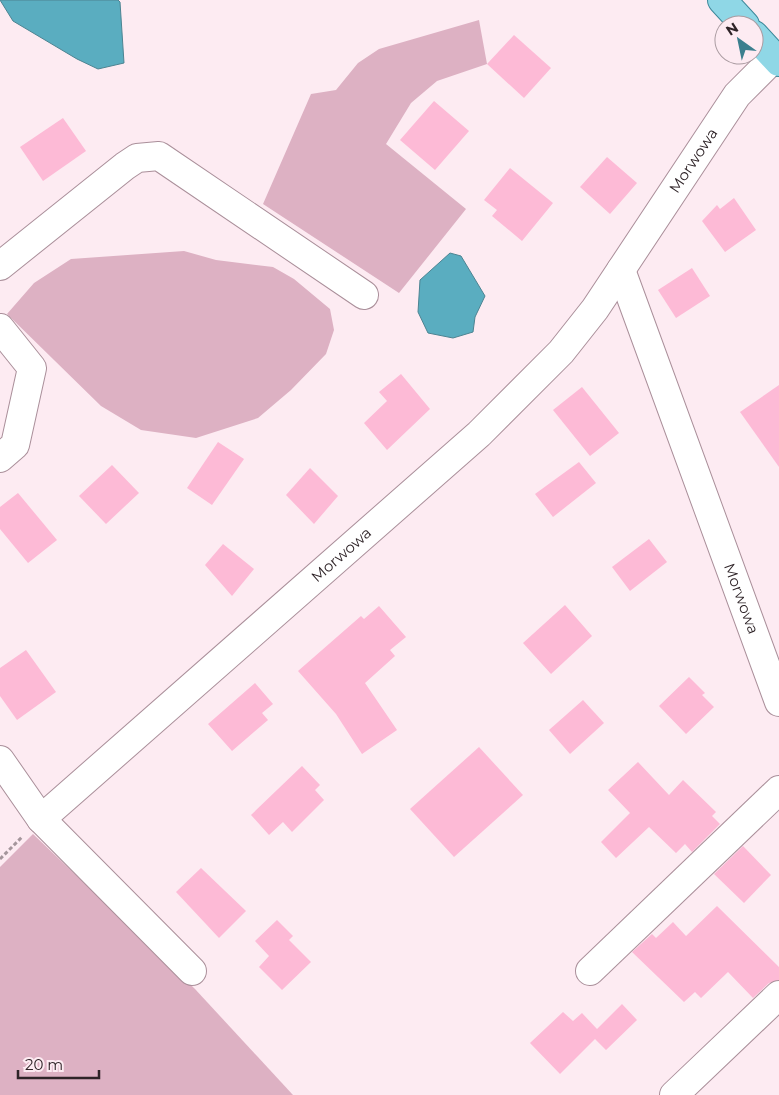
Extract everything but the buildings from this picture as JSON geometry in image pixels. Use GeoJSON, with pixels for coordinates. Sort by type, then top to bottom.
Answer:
{"type":"FeatureCollection","features":[{"type":"Feature","properties":{"kind":"main road"},"geometry":{"type":"LineString","coordinates":[[722,0],[736,15]]}},
{"type":"Feature","properties":{"kind":"main road"},"geometry":{"type":"LineString","coordinates":[[764,46],[777,60]]}},
{"type":"Feature","properties":{"kind":"street","name":"Morwowa"},"geometry":{"type":"LineString","coordinates":[[41,819],[479,434],[561,352],[595,309],[737,95],[777,60]]}},
{"type":"Feature","properties":{"kind":"street"},"geometry":{"type":"LineString","coordinates":[[0,266],[125,166],[137,158],[159,156],[364,295]]}},
{"type":"Feature","properties":{"kind":"street","name":"Morwowa"},"geometry":{"type":"LineString","coordinates":[[620,270],[779,702]]}},
{"type":"Feature","properties":{"kind":"street"},"geometry":{"type":"LineString","coordinates":[[0,328],[32,368],[15,445],[0,458]]}},
{"type":"Feature","properties":{"kind":"street"},"geometry":{"type":"LineString","coordinates":[[0,760],[41,819],[192,971]]}},
{"type":"Feature","properties":{"kind":"street"},"geometry":{"type":"LineString","coordinates":[[590,971],[779,790]]}},
{"type":"Feature","properties":{"kind":"street"},"geometry":{"type":"LineString","coordinates":[[674,1095],[779,994]]}},
{"type":"Feature","properties":{"kind":"shaded area"},"geometry":{"type":"Polygon","coordinates":[[[479,20],[487,64],[437,81],[411,103],[386,144],[466,209],[399,293],[263,204],[311,94],[336,90],[358,63],[379,49],[479,20]]]}},
{"type":"Feature","properties":{"kind":"shaded area"},"geometry":{"type":"Polygon","coordinates":[[[184,251],[216,260],[273,267],[294,279],[330,309],[334,330],[326,354],[291,390],[258,418],[196,438],[141,430],[101,406],[7,314],[34,283],[71,259],[184,251]]]}},
{"type":"Feature","properties":{"kind":"shaded area"},"geometry":{"type":"Polygon","coordinates":[[[33,834],[195,989],[293,1095],[0,1095],[0,867],[33,834]]]}},
{"type":"Feature","properties":{"kind":"water"},"geometry":{"type":"Polygon","coordinates":[[[0,0],[118,0],[120,2],[124,63],[98,69],[77,59],[13,21],[0,0]]]}},
{"type":"Feature","properties":{"kind":"water"},"geometry":{"type":"Polygon","coordinates":[[[450,253],[461,256],[485,296],[475,317],[473,332],[453,338],[428,333],[418,312],[420,280],[450,253]]]}}]}
